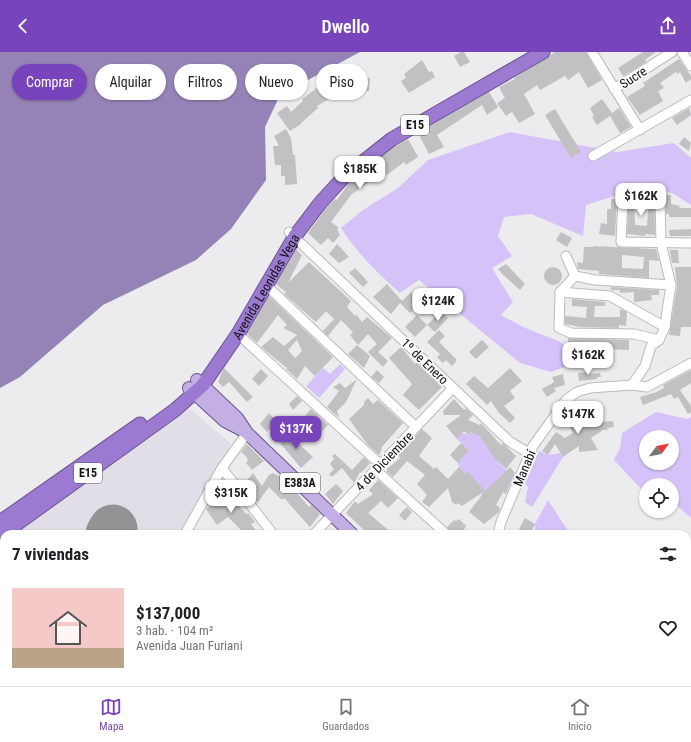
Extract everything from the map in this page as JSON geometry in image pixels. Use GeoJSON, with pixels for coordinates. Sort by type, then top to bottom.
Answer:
{"type":"FeatureCollection","features":[{"type":"Feature","properties":{"kind":"highway","name":"Avenida Leonidas Vega"},"geometry":{"type":"LineString","coordinates":[[0,522],[196,387],[292,234],[327,183],[338,172],[376,142],[406,122],[526,52]]}},
{"type":"Feature","properties":{"kind":"highway","name":"Avenida Leonidas Vega"},"geometry":{"type":"LineString","coordinates":[[8,530],[176,410],[238,334],[267,286],[292,234],[332,188],[378,148],[543,52]]}},
{"type":"Feature","properties":{"kind":"main road","name":"E383A"},"geometry":{"type":"LineString","coordinates":[[196,387],[225,421],[247,433],[348,530]]}},
{"type":"Feature","properties":{"kind":"street"},"geometry":{"type":"LineString","coordinates":[[592,52],[640,130]]}},
{"type":"Feature","properties":{"kind":"street","name":"Sucre"},"geometry":{"type":"LineString","coordinates":[[614,89],[672,52]]}},
{"type":"Feature","properties":{"kind":"street"},"geometry":{"type":"LineString","coordinates":[[682,52],[691,66]]}},
{"type":"Feature","properties":{"kind":"street"},"geometry":{"type":"LineString","coordinates":[[594,156],[691,100]]}},
{"type":"Feature","properties":{"kind":"street"},"geometry":{"type":"LineString","coordinates":[[623,198],[621,242],[661,244],[691,243]]}},
{"type":"Feature","properties":{"kind":"street"},"geometry":{"type":"LineString","coordinates":[[632,385],[645,366],[651,346],[659,340],[665,327],[671,285],[661,244],[660,201]]}},
{"type":"Feature","properties":{"kind":"street","name":"1º de Enero"},"geometry":{"type":"LineString","coordinates":[[292,234],[509,441],[530,454]]}},
{"type":"Feature","properties":{"kind":"street"},"geometry":{"type":"LineString","coordinates":[[566,256],[575,276]]}},
{"type":"Feature","properties":{"kind":"street"},"geometry":{"type":"LineString","coordinates":[[575,276],[595,280],[671,285]]}},
{"type":"Feature","properties":{"kind":"street"},"geometry":{"type":"LineString","coordinates":[[575,276],[560,292],[559,328],[564,332],[634,334],[659,340]]}},
{"type":"Feature","properties":{"kind":"street"},"geometry":{"type":"LineString","coordinates":[[592,295],[595,280]]}},
{"type":"Feature","properties":{"kind":"street"},"geometry":{"type":"LineString","coordinates":[[595,280],[610,296],[665,327]]}},
{"type":"Feature","properties":{"kind":"street"},"geometry":{"type":"LineString","coordinates":[[267,286],[416,427]]}},
{"type":"Feature","properties":{"kind":"street"},"geometry":{"type":"LineString","coordinates":[[560,292],[610,296]]}},
{"type":"Feature","properties":{"kind":"street"},"geometry":{"type":"LineString","coordinates":[[238,334],[442,530]]}},
{"type":"Feature","properties":{"kind":"street","name":"Manabí"},"geometry":{"type":"LineString","coordinates":[[499,530],[533,446],[566,400],[577,392],[590,388],[632,385],[647,387],[691,363]]}},
{"type":"Feature","properties":{"kind":"street","name":"4 de Diciembre"},"geometry":{"type":"LineString","coordinates":[[318,530],[379,468],[453,388]]}},
{"type":"Feature","properties":{"kind":"street"},"geometry":{"type":"LineString","coordinates":[[187,530],[222,468],[247,433]]}},
{"type":"Feature","properties":{"kind":"street"},"geometry":{"type":"LineString","coordinates":[[222,468],[270,530]]}},
{"type":"Feature","properties":{"kind":"shaded area"},"geometry":{"type":"Polygon","coordinates":[[[0,52],[360,52],[338,64],[316,64],[316,76],[308,80],[308,64],[245,64],[245,100],[278,100],[265,127],[266,180],[231,229],[196,260],[103,305],[20,377],[0,388],[0,52]]]}},
{"type":"Feature","properties":{"kind":"shaded area"},"geometry":{"type":"Polygon","coordinates":[[[510,132],[617,152],[674,143],[691,158],[691,205],[674,194],[649,185],[586,205],[583,236],[531,214],[504,217],[498,236],[512,256],[492,268],[513,302],[501,315],[523,327],[558,341],[589,358],[551,372],[520,363],[419,280],[400,293],[368,263],[341,228],[363,210],[398,188],[428,160],[510,132]]]}},
{"type":"Feature","properties":{"kind":"shaded area"},"geometry":{"type":"Polygon","coordinates":[[[340,364],[345,369],[319,398],[306,386],[323,368],[330,374],[340,364]]]}},
{"type":"Feature","properties":{"kind":"shaded area"},"geometry":{"type":"Polygon","coordinates":[[[189,408],[231,444],[182,530],[17,530],[189,408]]]}},
{"type":"Feature","properties":{"kind":"shaded area"},"geometry":{"type":"Polygon","coordinates":[[[656,412],[687,419],[691,417],[691,518],[679,507],[679,478],[639,478],[639,487],[614,460],[620,448],[622,433],[656,412]]]}},
{"type":"Feature","properties":{"kind":"shaded area"},"geometry":{"type":"Polygon","coordinates":[[[472,432],[479,436],[491,453],[495,452],[500,457],[497,461],[507,471],[500,476],[483,497],[481,495],[484,490],[468,473],[466,474],[459,467],[458,463],[469,450],[457,439],[462,433],[469,435],[472,432]]]}},
{"type":"Feature","properties":{"kind":"shaded area"},"geometry":{"type":"Polygon","coordinates":[[[539,451],[548,455],[560,453],[563,457],[532,507],[525,502],[528,487],[525,484],[539,451]]]}},
{"type":"Feature","properties":{"kind":"shaded area"},"geometry":{"type":"Polygon","coordinates":[[[548,500],[567,530],[535,530],[535,524],[548,500]]]}},
{"type":"Feature","properties":{"kind":"building"},"geometry":{"type":"Polygon","coordinates":[[[464,52],[470,62],[460,67],[454,56],[464,52]]]}},
{"type":"Feature","properties":{"kind":"building"},"geometry":{"type":"Polygon","coordinates":[[[555,52],[586,52],[602,80],[588,88],[579,72],[568,80],[565,76],[540,90],[537,85],[524,94],[535,114],[519,123],[512,112],[506,116],[497,103],[505,98],[499,87],[515,79],[514,78],[555,52]]]}},
{"type":"Feature","properties":{"kind":"building"},"geometry":{"type":"Polygon","coordinates":[[[643,52],[656,52],[645,60],[646,62],[623,76],[618,68],[643,52]]]}},
{"type":"Feature","properties":{"kind":"building"},"geometry":{"type":"Polygon","coordinates":[[[679,59],[691,76],[691,79],[686,83],[680,72],[678,74],[676,72],[660,83],[664,88],[658,91],[663,101],[640,115],[627,97],[645,86],[643,83],[679,59]]]}},
{"type":"Feature","properties":{"kind":"building"},"geometry":{"type":"Polygon","coordinates":[[[422,60],[429,72],[432,71],[435,77],[409,93],[401,81],[406,78],[404,74],[422,60]]]}},
{"type":"Feature","properties":{"kind":"building"},"geometry":{"type":"Polygon","coordinates":[[[368,78],[370,78],[368,91],[368,78]]]}},
{"type":"Feature","properties":{"kind":"building"},"geometry":{"type":"Polygon","coordinates":[[[316,89],[316,100],[328,100],[317,106],[318,108],[301,124],[290,131],[277,113],[287,106],[291,112],[302,100],[308,100],[308,95],[316,89]]]}},
{"type":"Feature","properties":{"kind":"building"},"geometry":{"type":"Polygon","coordinates":[[[489,92],[498,107],[487,115],[482,105],[437,135],[444,147],[429,154],[418,133],[489,92]]]}},
{"type":"Feature","properties":{"kind":"building"},"geometry":{"type":"Polygon","coordinates":[[[602,99],[612,113],[619,108],[631,127],[620,133],[610,116],[597,125],[592,117],[594,116],[590,108],[602,99]]]}},
{"type":"Feature","properties":{"kind":"building"},"geometry":{"type":"Polygon","coordinates":[[[689,108],[691,115],[677,125],[672,118],[689,108]]]}},
{"type":"Feature","properties":{"kind":"building"},"geometry":{"type":"Polygon","coordinates":[[[555,109],[581,152],[571,158],[545,115],[555,109]]]}},
{"type":"Feature","properties":{"kind":"building"},"geometry":{"type":"Polygon","coordinates":[[[286,129],[291,138],[293,155],[295,155],[297,184],[285,185],[285,176],[281,176],[281,165],[275,165],[273,146],[279,146],[274,136],[286,129]]]}},
{"type":"Feature","properties":{"kind":"building"},"geometry":{"type":"Polygon","coordinates":[[[684,137],[691,143],[689,151],[679,144],[684,137]]]}},
{"type":"Feature","properties":{"kind":"building"},"geometry":{"type":"Polygon","coordinates":[[[408,139],[418,157],[406,165],[404,162],[387,175],[384,171],[351,195],[331,222],[339,228],[337,229],[340,235],[333,243],[328,238],[321,245],[308,233],[327,207],[335,199],[337,200],[349,183],[396,146],[408,139]]]}},
{"type":"Feature","properties":{"kind":"building"},"geometry":{"type":"Polygon","coordinates":[[[629,190],[636,192],[634,202],[635,225],[647,226],[649,193],[656,193],[656,195],[658,195],[654,201],[655,235],[645,234],[645,236],[627,234],[629,190]]]}},
{"type":"Feature","properties":{"kind":"building"},"geometry":{"type":"Polygon","coordinates":[[[662,195],[671,195],[671,204],[680,206],[679,208],[691,208],[691,217],[669,217],[669,214],[666,214],[665,198],[662,195]]]}},
{"type":"Feature","properties":{"kind":"building"},"geometry":{"type":"Polygon","coordinates":[[[611,199],[617,199],[615,236],[599,234],[601,223],[607,224],[607,209],[611,209],[611,199]]]}},
{"type":"Feature","properties":{"kind":"building"},"geometry":{"type":"Polygon","coordinates":[[[691,229],[691,236],[670,236],[669,230],[691,229]]]}},
{"type":"Feature","properties":{"kind":"building"},"geometry":{"type":"Polygon","coordinates":[[[561,232],[572,238],[567,247],[556,240],[561,232]]]}},
{"type":"Feature","properties":{"kind":"building"},"geometry":{"type":"Polygon","coordinates":[[[337,244],[349,257],[339,263],[329,254],[337,244]]]}},
{"type":"Feature","properties":{"kind":"building"},"geometry":{"type":"Polygon","coordinates":[[[584,247],[656,249],[659,261],[649,260],[649,278],[599,274],[599,271],[578,269],[577,262],[583,263],[584,247]],[[622,255],[622,268],[643,269],[644,257],[622,255]]]}},
{"type":"Feature","properties":{"kind":"building"},"geometry":{"type":"Polygon","coordinates":[[[296,249],[302,255],[288,283],[309,262],[351,301],[347,307],[355,316],[356,314],[362,322],[367,317],[392,338],[378,352],[388,361],[383,367],[368,352],[377,344],[368,334],[358,345],[350,335],[353,332],[341,320],[328,336],[323,331],[334,319],[326,311],[316,322],[284,294],[286,292],[276,284],[296,249]]]}},
{"type":"Feature","properties":{"kind":"building"},"geometry":{"type":"Polygon","coordinates":[[[670,250],[678,250],[679,263],[672,263],[670,250]]]}},
{"type":"Feature","properties":{"kind":"building"},"geometry":{"type":"Polygon","coordinates":[[[506,264],[525,284],[520,290],[498,269],[506,264]]]}},
{"type":"Feature","properties":{"kind":"building"},"geometry":{"type":"Polygon","coordinates":[[[549,267],[557,267],[562,272],[560,283],[557,285],[549,285],[544,280],[544,272],[549,267]]]}},
{"type":"Feature","properties":{"kind":"building"},"geometry":{"type":"Polygon","coordinates":[[[675,267],[691,267],[691,327],[681,327],[680,336],[669,335],[677,286],[675,267]]]}},
{"type":"Feature","properties":{"kind":"building"},"geometry":{"type":"Polygon","coordinates":[[[355,268],[368,282],[363,287],[349,273],[355,268]]]}},
{"type":"Feature","properties":{"kind":"building"},"geometry":{"type":"Polygon","coordinates":[[[387,284],[402,301],[411,292],[421,303],[410,313],[400,303],[391,314],[373,297],[387,284]]]}},
{"type":"Feature","properties":{"kind":"building"},"geometry":{"type":"Polygon","coordinates":[[[611,287],[659,290],[659,295],[651,295],[652,300],[634,302],[634,292],[620,293],[620,290],[611,290],[611,287]]]}},
{"type":"Feature","properties":{"kind":"building"},"geometry":{"type":"Polygon","coordinates":[[[269,296],[333,357],[315,376],[305,366],[297,379],[286,369],[287,368],[261,347],[273,337],[284,346],[297,335],[283,328],[287,325],[278,315],[257,343],[247,334],[269,296]],[[297,340],[288,350],[295,358],[302,351],[297,340]]]}},
{"type":"Feature","properties":{"kind":"building"},"geometry":{"type":"Polygon","coordinates":[[[572,299],[605,302],[605,306],[595,306],[594,317],[620,317],[620,309],[627,312],[626,326],[619,325],[619,328],[580,327],[565,324],[565,316],[586,318],[587,307],[572,306],[572,299]]]}},
{"type":"Feature","properties":{"kind":"building"},"geometry":{"type":"Polygon","coordinates":[[[441,311],[448,318],[435,332],[427,325],[441,311]]]}},
{"type":"Feature","properties":{"kind":"building"},"geometry":{"type":"Polygon","coordinates":[[[417,315],[427,325],[415,337],[405,327],[417,315]]]}},
{"type":"Feature","properties":{"kind":"building"},"geometry":{"type":"Polygon","coordinates":[[[439,330],[445,336],[439,342],[457,360],[452,366],[446,360],[443,363],[437,357],[440,354],[427,342],[439,330]]]}},
{"type":"Feature","properties":{"kind":"building"},"geometry":{"type":"Polygon","coordinates":[[[568,338],[629,340],[629,350],[602,349],[602,351],[594,351],[594,345],[568,345],[568,338]]]}},
{"type":"Feature","properties":{"kind":"building"},"geometry":{"type":"Polygon","coordinates":[[[482,340],[489,347],[476,359],[469,352],[482,340]]]}},
{"type":"Feature","properties":{"kind":"building"},"geometry":{"type":"Polygon","coordinates":[[[357,345],[370,356],[364,368],[348,354],[357,345]]]}},
{"type":"Feature","properties":{"kind":"building"},"geometry":{"type":"Polygon","coordinates":[[[401,347],[415,364],[417,362],[442,387],[419,410],[403,395],[412,384],[389,358],[401,347]]]}},
{"type":"Feature","properties":{"kind":"building"},"geometry":{"type":"Polygon","coordinates":[[[224,368],[253,397],[247,402],[229,382],[223,387],[218,382],[224,368]]]}},
{"type":"Feature","properties":{"kind":"building"},"geometry":{"type":"Polygon","coordinates":[[[510,368],[522,381],[510,391],[515,398],[504,406],[515,418],[510,423],[499,413],[491,401],[487,405],[466,384],[474,376],[488,388],[510,368]]]}},
{"type":"Feature","properties":{"kind":"building"},"geometry":{"type":"Polygon","coordinates":[[[261,369],[268,376],[259,386],[252,379],[261,369]]]}},
{"type":"Feature","properties":{"kind":"building"},"geometry":{"type":"Polygon","coordinates":[[[377,370],[384,377],[379,383],[371,377],[377,370]]]}},
{"type":"Feature","properties":{"kind":"building"},"geometry":{"type":"Polygon","coordinates":[[[691,370],[691,383],[680,390],[691,406],[691,412],[688,414],[678,397],[674,399],[671,394],[643,405],[640,397],[657,392],[664,388],[663,385],[691,370]]]}},
{"type":"Feature","properties":{"kind":"building"},"geometry":{"type":"Polygon","coordinates":[[[587,372],[587,374],[600,373],[601,377],[597,377],[597,379],[579,381],[578,373],[587,372]]]}},
{"type":"Feature","properties":{"kind":"building"},"geometry":{"type":"Polygon","coordinates":[[[563,374],[565,385],[554,388],[556,391],[547,397],[542,389],[554,382],[552,377],[563,374]]]}},
{"type":"Feature","properties":{"kind":"building"},"geometry":{"type":"Polygon","coordinates":[[[357,379],[346,402],[337,411],[339,417],[337,416],[327,407],[339,391],[333,387],[340,383],[345,388],[357,379]]]}},
{"type":"Feature","properties":{"kind":"building"},"geometry":{"type":"Polygon","coordinates":[[[297,396],[302,401],[293,410],[289,404],[297,396]]]}},
{"type":"Feature","properties":{"kind":"building"},"geometry":{"type":"Polygon","coordinates":[[[368,398],[373,404],[378,400],[403,423],[381,448],[382,449],[379,455],[367,444],[349,419],[364,405],[364,402],[368,398]]]}},
{"type":"Feature","properties":{"kind":"building"},"geometry":{"type":"Polygon","coordinates":[[[454,399],[464,410],[466,408],[473,415],[468,420],[480,425],[481,423],[501,445],[503,443],[516,456],[506,469],[496,460],[479,436],[471,432],[469,435],[464,431],[457,439],[446,426],[461,415],[444,415],[443,411],[454,399]]]}},
{"type":"Feature","properties":{"kind":"building"},"geometry":{"type":"Polygon","coordinates":[[[581,405],[587,412],[593,408],[595,410],[580,424],[598,424],[598,417],[601,422],[613,421],[614,427],[607,428],[608,430],[603,430],[591,438],[598,450],[579,452],[579,446],[563,457],[555,444],[548,455],[542,451],[556,432],[565,438],[573,433],[568,424],[582,415],[576,409],[581,405]]]}},
{"type":"Feature","properties":{"kind":"building"},"geometry":{"type":"Polygon","coordinates":[[[311,409],[328,425],[319,434],[310,427],[309,429],[301,421],[311,409]]]}},
{"type":"Feature","properties":{"kind":"building"},"geometry":{"type":"Polygon","coordinates":[[[269,413],[277,422],[267,432],[260,424],[269,413]]]}},
{"type":"Feature","properties":{"kind":"building"},"geometry":{"type":"Polygon","coordinates":[[[422,429],[432,438],[419,456],[434,469],[436,467],[448,479],[459,467],[466,474],[468,472],[485,491],[462,506],[458,503],[456,505],[452,502],[448,488],[429,507],[422,502],[427,495],[417,484],[425,475],[407,461],[393,477],[387,472],[387,469],[400,458],[398,455],[422,429]]]}},
{"type":"Feature","properties":{"kind":"building"},"geometry":{"type":"Polygon","coordinates":[[[294,431],[300,441],[298,443],[313,457],[301,468],[280,443],[294,431]]]}},
{"type":"Feature","properties":{"kind":"building"},"geometry":{"type":"Polygon","coordinates":[[[461,443],[469,450],[458,463],[450,455],[461,443]]]}},
{"type":"Feature","properties":{"kind":"building"},"geometry":{"type":"Polygon","coordinates":[[[247,444],[264,461],[252,470],[246,463],[248,460],[246,456],[241,452],[247,444]]]}},
{"type":"Feature","properties":{"kind":"building"},"geometry":{"type":"Polygon","coordinates":[[[335,454],[352,470],[364,457],[370,463],[361,473],[360,472],[354,483],[342,468],[332,477],[329,474],[334,469],[330,464],[334,459],[338,464],[332,456],[335,454]]]}},
{"type":"Feature","properties":{"kind":"building"},"geometry":{"type":"Polygon","coordinates":[[[510,467],[515,473],[506,494],[503,492],[496,505],[500,508],[499,512],[484,524],[469,512],[485,491],[510,467]]]}},
{"type":"Feature","properties":{"kind":"building"},"geometry":{"type":"Polygon","coordinates":[[[253,473],[262,486],[269,475],[273,473],[281,477],[291,490],[293,488],[309,507],[311,505],[320,514],[310,527],[284,498],[282,500],[269,487],[258,502],[253,499],[251,496],[253,493],[244,484],[253,473]]]}},
{"type":"Feature","properties":{"kind":"building"},"geometry":{"type":"Polygon","coordinates":[[[378,480],[398,498],[388,508],[381,501],[368,513],[388,530],[364,530],[346,513],[355,501],[358,504],[373,494],[369,490],[378,480]]]}},
{"type":"Feature","properties":{"kind":"building"},"geometry":{"type":"Polygon","coordinates":[[[336,484],[343,491],[333,504],[325,494],[336,484]]]}},
{"type":"Feature","properties":{"kind":"building"},"geometry":{"type":"Polygon","coordinates":[[[217,492],[238,505],[246,514],[248,513],[255,522],[251,524],[256,530],[241,530],[228,517],[217,525],[206,509],[210,506],[217,492]]]}},
{"type":"Feature","properties":{"kind":"building"},"geometry":{"type":"Polygon","coordinates":[[[407,507],[412,512],[405,521],[399,515],[407,507]]]}},
{"type":"Feature","properties":{"kind":"building"},"geometry":{"type":"Polygon","coordinates":[[[525,518],[535,524],[532,530],[519,529],[525,518]]]}},
{"type":"Feature","properties":{"kind":"building"},"geometry":{"type":"Polygon","coordinates":[[[459,519],[466,526],[464,529],[465,530],[449,530],[447,527],[454,520],[456,521],[459,519]]]}}]}
